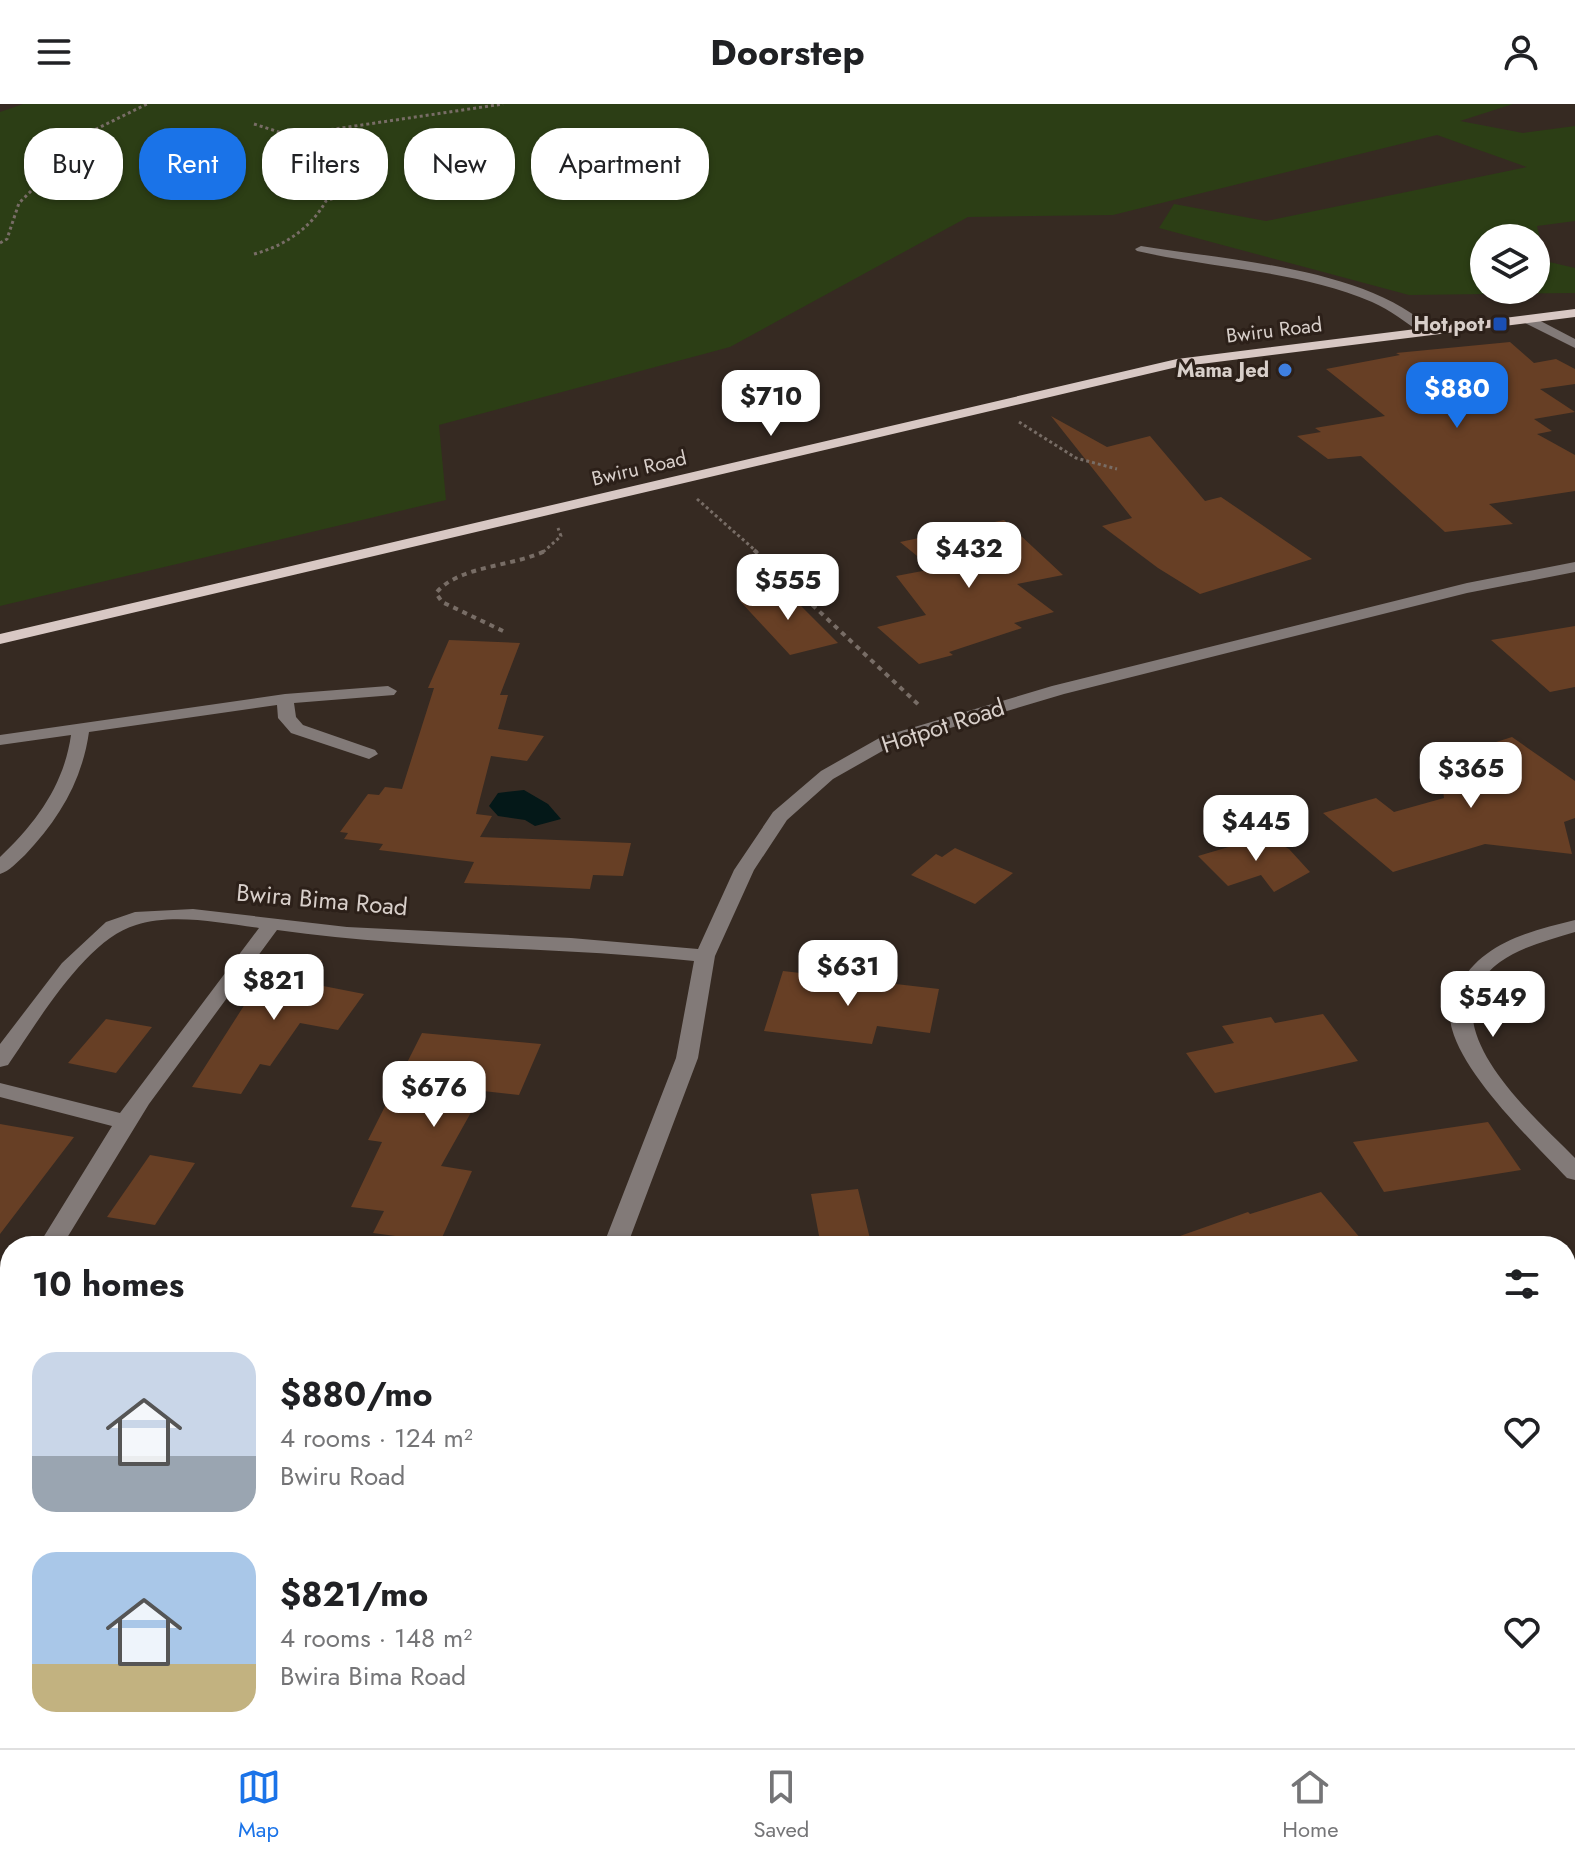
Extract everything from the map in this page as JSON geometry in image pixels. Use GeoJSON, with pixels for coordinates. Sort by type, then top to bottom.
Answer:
{"type":"FeatureCollection","features":[{"type":"Feature","properties":{"kind":"main road","name":"Bwiru Road"},"geometry":{"type":"LineString","coordinates":[[0,639],[1177,363],[1575,313]]}},
{"type":"Feature","properties":{"kind":"street"},"geometry":{"type":"LineString","coordinates":[[1141,249],[1281,274],[1352,291],[1377,300],[1428,332]]}},
{"type":"Feature","properties":{"kind":"street"},"geometry":{"type":"LineString","coordinates":[[1527,319],[1575,344]]}},
{"type":"Feature","properties":{"kind":"street","name":"Hotpot Road"},"geometry":{"type":"LineString","coordinates":[[619,1236],[687,1058],[705,956],[744,870],[780,816],[827,775],[887,741],[1074,686],[1467,588],[1575,567]]}},
{"type":"Feature","properties":{"kind":"street"},"geometry":{"type":"LineString","coordinates":[[0,740],[285,699],[388,691]]}},
{"type":"Feature","properties":{"kind":"street"},"geometry":{"type":"LineString","coordinates":[[285,699],[287,718],[297,729],[369,754]]}},
{"type":"Feature","properties":{"kind":"street"},"geometry":{"type":"LineString","coordinates":[[0,868],[32,835],[58,800],[73,769],[81,727]]}},
{"type":"Feature","properties":{"kind":"street","name":"Bwira Bima Road"},"geometry":{"type":"LineString","coordinates":[[0,1060],[49,994],[112,926],[139,916],[197,915],[349,933],[631,947],[705,956]]}},
{"type":"Feature","properties":{"kind":"street"},"geometry":{"type":"LineString","coordinates":[[56,1236],[126,1122],[175,1051],[215,1004],[271,925]]}},
{"type":"Feature","properties":{"kind":"street"},"geometry":{"type":"LineString","coordinates":[[1575,926],[1494,957],[1464,995],[1461,1018],[1463,1033],[1475,1055],[1534,1130],[1575,1172]]}},
{"type":"Feature","properties":{"kind":"street"},"geometry":{"type":"LineString","coordinates":[[0,1090],[126,1122]]}},
{"type":"Feature","properties":{"kind":"path"},"geometry":{"type":"LineString","coordinates":[[0,243],[7,239],[7,233],[15,225],[17,207],[24,195],[37,185],[37,174],[28,160],[36,153],[76,139],[147,104]]}},
{"type":"Feature","properties":{"kind":"path"},"geometry":{"type":"LineString","coordinates":[[341,128],[503,104]]}},
{"type":"Feature","properties":{"kind":"path"},"geometry":{"type":"LineString","coordinates":[[254,124],[266,128]]}},
{"type":"Feature","properties":{"kind":"path"},"geometry":{"type":"LineString","coordinates":[[254,254],[279,247],[317,217],[329,200]]}},
{"type":"Feature","properties":{"kind":"path"},"geometry":{"type":"LineString","coordinates":[[1000,405],[1071,458],[1087,465],[1117,469]]}},
{"type":"Feature","properties":{"kind":"path"},"geometry":{"type":"LineString","coordinates":[[675,480],[780,572],[939,724]]}},
{"type":"Feature","properties":{"kind":"path"},"geometry":{"type":"LineString","coordinates":[[503,631],[442,602],[436,593],[447,579],[502,568],[548,552],[561,536],[548,510]]}},
{"type":"Feature","properties":{"kind":"green space"},"geometry":{"type":"Polygon","coordinates":[[[23,104],[1513,104],[1460,121],[1523,133],[1575,126],[1575,221],[1550,224],[1470,224],[1470,294],[1409,295],[1159,228],[1174,204],[1266,221],[1527,167],[1437,135],[1113,215],[968,217],[730,347],[439,425],[446,500],[0,606],[0,112],[23,104]]]}},
{"type":"Feature","properties":{"kind":"green space"},"geometry":{"type":"Polygon","coordinates":[[[1550,262],[1575,268],[1575,293],[1550,293],[1550,262]]]}},
{"type":"Feature","properties":{"kind":"shaded area"},"geometry":{"type":"Polygon","coordinates":[[[524,790],[548,804],[561,819],[535,826],[525,820],[498,816],[489,806],[498,793],[524,790]]]}},
{"type":"Feature","properties":{"kind":"building"},"geometry":{"type":"Polygon","coordinates":[[[1510,342],[1534,363],[1556,359],[1575,369],[1575,384],[1540,389],[1575,412],[1534,419],[1552,431],[1537,434],[1575,455],[1575,491],[1489,504],[1513,524],[1445,532],[1361,456],[1328,459],[1297,436],[1321,432],[1315,428],[1385,416],[1326,369],[1400,355],[1396,353],[1510,342]]]}},
{"type":"Feature","properties":{"kind":"building"},"geometry":{"type":"Polygon","coordinates":[[[1051,416],[1107,447],[1150,436],[1205,501],[1221,497],[1312,559],[1200,594],[1158,568],[1102,526],[1132,518],[1051,416]]]}},
{"type":"Feature","properties":{"kind":"building"},"geometry":{"type":"Polygon","coordinates":[[[1004,520],[1063,575],[1017,584],[1054,612],[1014,623],[1022,628],[949,652],[953,655],[919,664],[877,627],[926,615],[896,576],[933,569],[900,542],[1004,520]]]}},
{"type":"Feature","properties":{"kind":"building"},"geometry":{"type":"Polygon","coordinates":[[[785,590],[838,643],[790,655],[739,600],[785,590]]]}},
{"type":"Feature","properties":{"kind":"building"},"geometry":{"type":"Polygon","coordinates":[[[1575,626],[1575,687],[1550,692],[1491,640],[1575,626]]]}},
{"type":"Feature","properties":{"kind":"building"},"geometry":{"type":"Polygon","coordinates":[[[449,640],[520,643],[500,695],[508,695],[498,729],[544,736],[527,761],[491,756],[476,814],[492,816],[480,837],[631,843],[623,876],[593,875],[590,889],[464,883],[474,862],[379,850],[383,844],[344,839],[348,833],[340,832],[368,794],[379,795],[385,787],[402,789],[434,688],[428,688],[449,640]]]}},
{"type":"Feature","properties":{"kind":"building"},"geometry":{"type":"Polygon","coordinates":[[[1512,737],[1575,781],[1575,818],[1564,822],[1572,854],[1485,844],[1393,872],[1323,813],[1376,798],[1394,812],[1444,798],[1439,760],[1512,737]]]}},
{"type":"Feature","properties":{"kind":"building"},"geometry":{"type":"Polygon","coordinates":[[[1266,836],[1289,849],[1310,872],[1274,892],[1261,875],[1228,886],[1198,856],[1266,836]]]}},
{"type":"Feature","properties":{"kind":"building"},"geometry":{"type":"Polygon","coordinates":[[[955,848],[1013,873],[975,904],[911,875],[936,854],[942,857],[955,848]]]}},
{"type":"Feature","properties":{"kind":"building"},"geometry":{"type":"Polygon","coordinates":[[[277,954],[322,960],[308,983],[364,994],[338,1030],[300,1023],[270,1066],[260,1064],[241,1094],[192,1087],[277,954]]]}},
{"type":"Feature","properties":{"kind":"building"},"geometry":{"type":"Polygon","coordinates":[[[783,971],[939,989],[930,1033],[877,1026],[872,1044],[764,1031],[783,971]]]}},
{"type":"Feature","properties":{"kind":"building"},"geometry":{"type":"Polygon","coordinates":[[[1323,1014],[1358,1061],[1215,1093],[1186,1053],[1234,1043],[1222,1026],[1271,1017],[1275,1023],[1323,1014]]]}},
{"type":"Feature","properties":{"kind":"building"},"geometry":{"type":"Polygon","coordinates":[[[106,1019],[152,1027],[116,1073],[68,1063],[106,1019]]]}},
{"type":"Feature","properties":{"kind":"building"},"geometry":{"type":"Polygon","coordinates":[[[422,1033],[541,1044],[519,1095],[483,1091],[441,1166],[472,1171],[443,1236],[373,1233],[384,1211],[351,1207],[382,1142],[368,1140],[422,1033]]]}},
{"type":"Feature","properties":{"kind":"building"},"geometry":{"type":"Polygon","coordinates":[[[1488,1122],[1521,1170],[1384,1192],[1353,1142],[1488,1122]]]}},
{"type":"Feature","properties":{"kind":"building"},"geometry":{"type":"Polygon","coordinates":[[[0,1124],[74,1137],[0,1234],[0,1124]]]}},
{"type":"Feature","properties":{"kind":"building"},"geometry":{"type":"Polygon","coordinates":[[[150,1155],[195,1163],[155,1225],[107,1217],[150,1155]]]}},
{"type":"Feature","properties":{"kind":"building"},"geometry":{"type":"Polygon","coordinates":[[[858,1189],[869,1236],[819,1236],[811,1194],[858,1189]]]}},
{"type":"Feature","properties":{"kind":"building"},"geometry":{"type":"Polygon","coordinates":[[[1321,1192],[1358,1236],[1180,1236],[1248,1212],[1250,1214],[1321,1192]]]}},
{"type":"Feature","properties":{"kind":"place","name":"Hot pot"},"geometry":{"type":"Point","coordinates":[1500,324]}},
{"type":"Feature","properties":{"kind":"place","name":"Mama Jed"},"geometry":{"type":"Point","coordinates":[1285,370]}}]}
